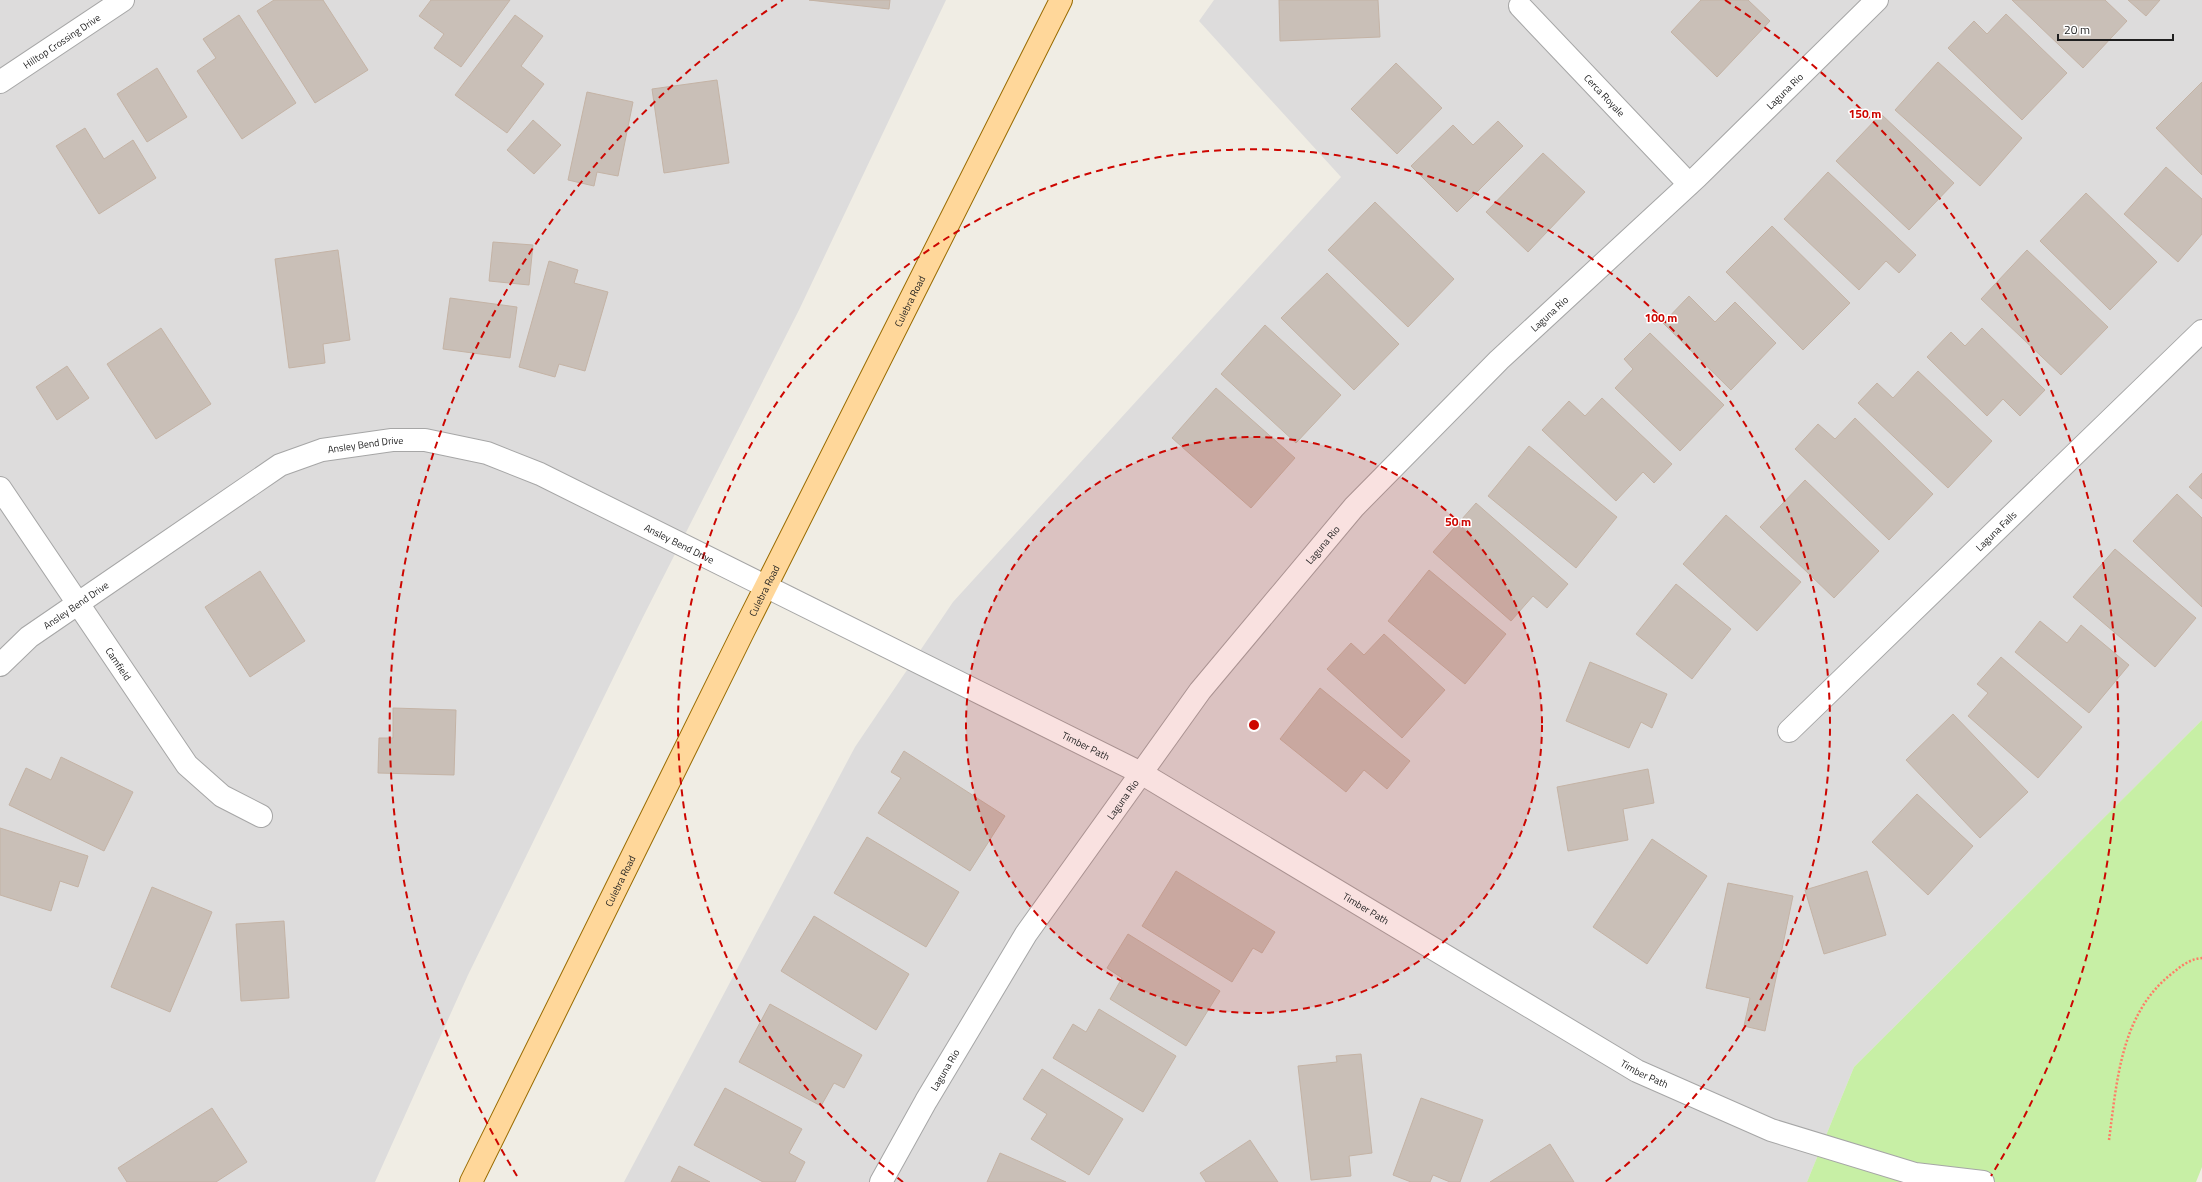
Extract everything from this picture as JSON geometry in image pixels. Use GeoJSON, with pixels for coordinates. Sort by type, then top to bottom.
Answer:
{"type":"FeatureCollection","features":[{"type":"Feature","properties":{"kind":"main road","name":"Culebra Road"},"geometry":{"type":"LineString","coordinates":[[471,1182],[765,588],[1061,0]]}},
{"type":"Feature","properties":{"kind":"street","name":"Hilltop Crossing Drive"},"geometry":{"type":"LineString","coordinates":[[0,82],[123,0]]}},
{"type":"Feature","properties":{"kind":"street","name":"Laguna Rio"},"geometry":{"type":"LineString","coordinates":[[881,1182],[926,1101],[1026,934],[1200,691],[1354,507],[1499,360],[1689,184],[1877,0]]}},
{"type":"Feature","properties":{"kind":"street","name":"Cerca Royale"},"geometry":{"type":"LineString","coordinates":[[1520,6],[1689,184]]}},
{"type":"Feature","properties":{"kind":"street","name":"Laguna Falls"},"geometry":{"type":"LineString","coordinates":[[1789,731],[2202,331]]}},
{"type":"Feature","properties":{"kind":"street","name":"Ansley Bend Drive"},"geometry":{"type":"LineString","coordinates":[[0,665],[29,636],[280,465],[322,450],[392,440],[425,440],[487,453],[540,474],[765,588]]}},
{"type":"Feature","properties":{"kind":"street","name":"Camfield"},"geometry":{"type":"LineString","coordinates":[[0,488],[187,765],[222,796],[261,816]]}},
{"type":"Feature","properties":{"kind":"street","name":"Timber Path"},"geometry":{"type":"LineString","coordinates":[[765,588],[1006,704],[1141,773],[1636,1071],[1771,1130],[1915,1174],[1983,1182]]}},
{"type":"Feature","properties":{"kind":"path"},"geometry":{"type":"LineString","coordinates":[[2109,1140],[2121,1058],[2131,1028],[2138,1013],[2156,986],[2183,964],[2202,958]]}},
{"type":"Feature","properties":{"kind":"shaded area"},"geometry":{"type":"Polygon","coordinates":[[[0,0],[946,0],[799,310],[643,617],[468,975],[375,1182],[0,1182],[0,0]]]}},
{"type":"Feature","properties":{"kind":"shaded area"},"geometry":{"type":"Polygon","coordinates":[[[1214,0],[2202,0],[2202,720],[1854,1067],[1807,1182],[624,1182],[855,747],[953,602],[1341,177],[1199,21],[1214,0]]]}},
{"type":"Feature","properties":{"kind":"green space"},"geometry":{"type":"Polygon","coordinates":[[[2202,720],[2202,1167],[2196,1182],[1807,1182],[1854,1067],[2202,720]]]}},
{"type":"Feature","properties":{"kind":"building"},"geometry":{"type":"Polygon","coordinates":[[[274,0],[323,0],[368,70],[315,103],[257,11],[274,0]]]}},
{"type":"Feature","properties":{"kind":"building"},"geometry":{"type":"Polygon","coordinates":[[[431,0],[510,0],[461,67],[434,48],[444,34],[419,16],[431,0]]]}},
{"type":"Feature","properties":{"kind":"building"},"geometry":{"type":"Polygon","coordinates":[[[809,0],[890,0],[889,9],[809,0]]]}},
{"type":"Feature","properties":{"kind":"building"},"geometry":{"type":"Polygon","coordinates":[[[1279,0],[1378,0],[1380,37],[1280,41],[1279,0]]]}},
{"type":"Feature","properties":{"kind":"building"},"geometry":{"type":"Polygon","coordinates":[[[1701,0],[1748,0],[1770,21],[1717,77],[1671,32],[1701,0]]]}},
{"type":"Feature","properties":{"kind":"building"},"geometry":{"type":"Polygon","coordinates":[[[2012,0],[2105,0],[2127,21],[2083,68],[2012,0]]]}},
{"type":"Feature","properties":{"kind":"building"},"geometry":{"type":"Polygon","coordinates":[[[2128,0],[2160,0],[2146,16],[2128,0]]]}},
{"type":"Feature","properties":{"kind":"building"},"geometry":{"type":"Polygon","coordinates":[[[2006,14],[2067,73],[2022,120],[1948,48],[1974,21],[1987,34],[2006,14]]]}},
{"type":"Feature","properties":{"kind":"building"},"geometry":{"type":"Polygon","coordinates":[[[239,15],[296,103],[242,139],[197,71],[216,58],[203,39],[239,15]]]}},
{"type":"Feature","properties":{"kind":"building"},"geometry":{"type":"Polygon","coordinates":[[[515,15],[543,36],[521,66],[544,84],[507,133],[455,95],[515,15]]]}},
{"type":"Feature","properties":{"kind":"building"},"geometry":{"type":"Polygon","coordinates":[[[1938,62],[2022,138],[1980,186],[1895,110],[1938,62]]]}},
{"type":"Feature","properties":{"kind":"building"},"geometry":{"type":"Polygon","coordinates":[[[1396,63],[1442,108],[1397,154],[1351,109],[1396,63]]]}},
{"type":"Feature","properties":{"kind":"building"},"geometry":{"type":"Polygon","coordinates":[[[157,68],[187,117],[147,142],[117,94],[157,68]]]}},
{"type":"Feature","properties":{"kind":"building"},"geometry":{"type":"Polygon","coordinates":[[[717,80],[729,163],[664,173],[652,89],[717,80]]]}},
{"type":"Feature","properties":{"kind":"building"},"geometry":{"type":"Polygon","coordinates":[[[2202,82],[2202,175],[2156,128],[2202,82]]]}},
{"type":"Feature","properties":{"kind":"building"},"geometry":{"type":"Polygon","coordinates":[[[587,92],[633,102],[618,176],[597,172],[594,186],[568,180],[587,92]]]}},
{"type":"Feature","properties":{"kind":"building"},"geometry":{"type":"Polygon","coordinates":[[[1881,114],[1954,183],[1909,230],[1836,161],[1881,114]]]}},
{"type":"Feature","properties":{"kind":"building"},"geometry":{"type":"Polygon","coordinates":[[[533,120],[561,145],[534,174],[507,150],[533,120]]]}},
{"type":"Feature","properties":{"kind":"building"},"geometry":{"type":"Polygon","coordinates":[[[1498,121],[1523,146],[1457,212],[1411,166],[1453,125],[1473,145],[1498,121]]]}},
{"type":"Feature","properties":{"kind":"building"},"geometry":{"type":"Polygon","coordinates":[[[85,128],[104,159],[133,140],[156,178],[99,214],[56,146],[85,128]]]}},
{"type":"Feature","properties":{"kind":"building"},"geometry":{"type":"Polygon","coordinates":[[[1543,153],[1585,192],[1528,252],[1486,212],[1543,153]]]}},
{"type":"Feature","properties":{"kind":"building"},"geometry":{"type":"Polygon","coordinates":[[[2166,167],[2202,199],[2202,234],[2178,262],[2124,214],[2166,167]]]}},
{"type":"Feature","properties":{"kind":"building"},"geometry":{"type":"Polygon","coordinates":[[[1828,172],[1916,255],[1899,273],[1886,261],[1859,290],[1784,219],[1828,172]]]}},
{"type":"Feature","properties":{"kind":"building"},"geometry":{"type":"Polygon","coordinates":[[[2086,193],[2157,262],[2110,310],[2040,241],[2086,193]]]}},
{"type":"Feature","properties":{"kind":"building"},"geometry":{"type":"Polygon","coordinates":[[[1375,202],[1454,279],[1408,327],[1328,250],[1375,202]]]}},
{"type":"Feature","properties":{"kind":"building"},"geometry":{"type":"Polygon","coordinates":[[[1772,226],[1850,303],[1803,350],[1726,272],[1772,226]]]}},
{"type":"Feature","properties":{"kind":"building"},"geometry":{"type":"Polygon","coordinates":[[[493,242],[533,245],[529,285],[489,281],[493,242]]]}},
{"type":"Feature","properties":{"kind":"building"},"geometry":{"type":"Polygon","coordinates":[[[338,250],[350,340],[323,344],[325,363],[289,368],[275,259],[338,250]]]}},
{"type":"Feature","properties":{"kind":"building"},"geometry":{"type":"Polygon","coordinates":[[[2027,250],[2108,327],[2061,375],[1981,299],[2027,250]]]}},
{"type":"Feature","properties":{"kind":"building"},"geometry":{"type":"Polygon","coordinates":[[[549,261],[578,270],[574,283],[608,292],[585,371],[559,364],[555,377],[519,367],[549,261]]]}},
{"type":"Feature","properties":{"kind":"building"},"geometry":{"type":"Polygon","coordinates":[[[1327,273],[1399,344],[1354,390],[1281,318],[1327,273]]]}},
{"type":"Feature","properties":{"kind":"building"},"geometry":{"type":"Polygon","coordinates":[[[1689,296],[1715,322],[1735,302],[1776,343],[1731,390],[1663,323],[1689,296]]]}},
{"type":"Feature","properties":{"kind":"building"},"geometry":{"type":"Polygon","coordinates":[[[450,298],[517,307],[510,358],[443,349],[450,298]]]}},
{"type":"Feature","properties":{"kind":"building"},"geometry":{"type":"Polygon","coordinates":[[[1265,325],[1341,395],[1296,443],[1221,374],[1265,325]]]}},
{"type":"Feature","properties":{"kind":"building"},"geometry":{"type":"Polygon","coordinates":[[[161,328],[211,404],[156,439],[107,364],[161,328]]]}},
{"type":"Feature","properties":{"kind":"building"},"geometry":{"type":"Polygon","coordinates":[[[1982,328],[2045,390],[2020,416],[2003,399],[1987,416],[1927,357],[1951,332],[1965,346],[1982,328]]]}},
{"type":"Feature","properties":{"kind":"building"},"geometry":{"type":"Polygon","coordinates":[[[1650,333],[1724,405],[1680,451],[1615,388],[1633,369],[1624,359],[1650,333]]]}},
{"type":"Feature","properties":{"kind":"building"},"geometry":{"type":"Polygon","coordinates":[[[67,366],[89,398],[57,420],[36,387],[67,366]]]}},
{"type":"Feature","properties":{"kind":"building"},"geometry":{"type":"Polygon","coordinates":[[[1918,371],[1992,441],[1948,488],[1858,403],[1877,383],[1893,398],[1918,371]]]}},
{"type":"Feature","properties":{"kind":"building"},"geometry":{"type":"Polygon","coordinates":[[[1216,388],[1295,458],[1251,508],[1172,438],[1216,388]]]}},
{"type":"Feature","properties":{"kind":"building"},"geometry":{"type":"Polygon","coordinates":[[[1602,398],[1672,464],[1654,483],[1643,472],[1616,501],[1542,430],[1569,401],[1585,416],[1602,398]]]}},
{"type":"Feature","properties":{"kind":"building"},"geometry":{"type":"Polygon","coordinates":[[[1855,418],[1933,494],[1889,540],[1795,449],[1818,424],[1835,439],[1855,418]]]}},
{"type":"Feature","properties":{"kind":"building"},"geometry":{"type":"Polygon","coordinates":[[[1529,446],[1617,517],[1576,568],[1488,496],[1529,446]]]}},
{"type":"Feature","properties":{"kind":"building"},"geometry":{"type":"Polygon","coordinates":[[[2202,473],[2202,499],[2189,487],[2202,473]]]}},
{"type":"Feature","properties":{"kind":"building"},"geometry":{"type":"Polygon","coordinates":[[[1805,480],[1879,551],[1834,598],[1760,527],[1805,480]]]}},
{"type":"Feature","properties":{"kind":"building"},"geometry":{"type":"Polygon","coordinates":[[[2177,494],[2202,518],[2202,607],[2133,541],[2177,494]]]}},
{"type":"Feature","properties":{"kind":"building"},"geometry":{"type":"Polygon","coordinates":[[[1476,503],[1568,584],[1547,608],[1533,596],[1511,621],[1433,552],[1476,503]]]}},
{"type":"Feature","properties":{"kind":"building"},"geometry":{"type":"Polygon","coordinates":[[[1726,515],[1801,582],[1757,631],[1683,564],[1726,515]]]}},
{"type":"Feature","properties":{"kind":"building"},"geometry":{"type":"Polygon","coordinates":[[[2115,549],[2196,618],[2155,667],[2073,597],[2115,549]]]}},
{"type":"Feature","properties":{"kind":"building"},"geometry":{"type":"Polygon","coordinates":[[[1429,570],[1506,634],[1465,684],[1388,621],[1429,570]]]}},
{"type":"Feature","properties":{"kind":"building"},"geometry":{"type":"Polygon","coordinates":[[[260,571],[305,641],[250,677],[205,607],[260,571]]]}},
{"type":"Feature","properties":{"kind":"building"},"geometry":{"type":"Polygon","coordinates":[[[1676,584],[1731,629],[1692,679],[1636,634],[1676,584]]]}},
{"type":"Feature","properties":{"kind":"building"},"geometry":{"type":"Polygon","coordinates":[[[2040,621],[2067,643],[2081,625],[2129,665],[2089,713],[2015,652],[2040,621]]]}},
{"type":"Feature","properties":{"kind":"building"},"geometry":{"type":"Polygon","coordinates":[[[1384,634],[1445,690],[1402,738],[1327,669],[1351,643],[1364,655],[1384,634]]]}},
{"type":"Feature","properties":{"kind":"building"},"geometry":{"type":"Polygon","coordinates":[[[2001,657],[2082,727],[2038,778],[1968,716],[1988,693],[1977,684],[2001,657]]]}},
{"type":"Feature","properties":{"kind":"building"},"geometry":{"type":"Polygon","coordinates":[[[1590,662],[1667,694],[1652,728],[1641,722],[1629,748],[1566,721],[1590,662]]]}},
{"type":"Feature","properties":{"kind":"building"},"geometry":{"type":"Polygon","coordinates":[[[1320,688],[1410,761],[1387,789],[1364,770],[1346,792],[1280,739],[1320,688]]]}},
{"type":"Feature","properties":{"kind":"building"},"geometry":{"type":"Polygon","coordinates":[[[393,708],[456,710],[454,775],[378,773],[379,738],[393,738],[393,708]]]}},
{"type":"Feature","properties":{"kind":"building"},"geometry":{"type":"Polygon","coordinates":[[[1953,714],[2028,792],[1980,838],[1906,760],[1953,714]]]}},
{"type":"Feature","properties":{"kind":"building"},"geometry":{"type":"Polygon","coordinates":[[[904,751],[1005,816],[970,871],[878,813],[901,778],[891,772],[904,751]]]}},
{"type":"Feature","properties":{"kind":"building"},"geometry":{"type":"Polygon","coordinates":[[[61,757],[133,792],[104,851],[9,805],[26,768],[51,780],[61,757]]]}},
{"type":"Feature","properties":{"kind":"building"},"geometry":{"type":"Polygon","coordinates":[[[1648,769],[1654,803],[1623,809],[1628,840],[1568,851],[1557,787],[1648,769]]]}},
{"type":"Feature","properties":{"kind":"building"},"geometry":{"type":"Polygon","coordinates":[[[1917,794],[1973,846],[1928,895],[1872,842],[1917,794]]]}},
{"type":"Feature","properties":{"kind":"building"},"geometry":{"type":"Polygon","coordinates":[[[0,828],[88,856],[78,887],[60,881],[51,911],[0,895],[0,828]]]}},
{"type":"Feature","properties":{"kind":"building"},"geometry":{"type":"Polygon","coordinates":[[[867,837],[959,892],[926,947],[834,893],[867,837]]]}},
{"type":"Feature","properties":{"kind":"building"},"geometry":{"type":"Polygon","coordinates":[[[1652,839],[1707,876],[1647,964],[1593,927],[1652,839]]]}},
{"type":"Feature","properties":{"kind":"building"},"geometry":{"type":"Polygon","coordinates":[[[1176,871],[1275,932],[1262,953],[1253,948],[1232,982],[1142,926],[1176,871]]]}},
{"type":"Feature","properties":{"kind":"building"},"geometry":{"type":"Polygon","coordinates":[[[1867,871],[1886,935],[1824,954],[1805,890],[1867,871]]]}},
{"type":"Feature","properties":{"kind":"building"},"geometry":{"type":"Polygon","coordinates":[[[1728,883],[1793,896],[1765,1031],[1744,1026],[1750,998],[1706,988],[1728,883]]]}},
{"type":"Feature","properties":{"kind":"building"},"geometry":{"type":"Polygon","coordinates":[[[152,887],[212,912],[170,1012],[111,987],[152,887]]]}},
{"type":"Feature","properties":{"kind":"building"},"geometry":{"type":"Polygon","coordinates":[[[814,916],[909,974],[876,1030],[781,971],[814,916]]]}},
{"type":"Feature","properties":{"kind":"building"},"geometry":{"type":"Polygon","coordinates":[[[284,921],[289,998],[241,1001],[236,924],[284,921]]]}},
{"type":"Feature","properties":{"kind":"building"},"geometry":{"type":"Polygon","coordinates":[[[1128,934],[1220,991],[1186,1046],[1110,999],[1122,978],[1107,968],[1128,934]]]}},
{"type":"Feature","properties":{"kind":"building"},"geometry":{"type":"Polygon","coordinates":[[[770,1004],[862,1055],[844,1088],[834,1083],[821,1106],[739,1062],[770,1004]]]}},
{"type":"Feature","properties":{"kind":"building"},"geometry":{"type":"Polygon","coordinates":[[[1099,1009],[1176,1056],[1143,1112],[1053,1058],[1073,1024],[1086,1032],[1099,1009]]]}},
{"type":"Feature","properties":{"kind":"building"},"geometry":{"type":"Polygon","coordinates":[[[1361,1054],[1372,1153],[1349,1156],[1351,1176],[1311,1180],[1298,1066],[1337,1062],[1336,1056],[1361,1054]]]}},
{"type":"Feature","properties":{"kind":"building"},"geometry":{"type":"Polygon","coordinates":[[[1042,1069],[1123,1119],[1089,1175],[1031,1139],[1047,1114],[1023,1099],[1042,1069]]]}},
{"type":"Feature","properties":{"kind":"building"},"geometry":{"type":"Polygon","coordinates":[[[725,1088],[802,1129],[789,1153],[805,1162],[795,1182],[763,1182],[694,1145],[725,1088]]]}},
{"type":"Feature","properties":{"kind":"building"},"geometry":{"type":"Polygon","coordinates":[[[1421,1098],[1483,1120],[1460,1182],[1450,1182],[1433,1175],[1430,1182],[1411,1182],[1393,1175],[1421,1098]]]}},
{"type":"Feature","properties":{"kind":"building"},"geometry":{"type":"Polygon","coordinates":[[[212,1108],[247,1162],[216,1182],[127,1182],[118,1168],[212,1108]]]}},
{"type":"Feature","properties":{"kind":"building"},"geometry":{"type":"Polygon","coordinates":[[[1250,1140],[1278,1182],[1206,1182],[1200,1173],[1250,1140]]]}},
{"type":"Feature","properties":{"kind":"building"},"geometry":{"type":"Polygon","coordinates":[[[1550,1144],[1574,1182],[1490,1182],[1550,1144]]]}},
{"type":"Feature","properties":{"kind":"building"},"geometry":{"type":"Polygon","coordinates":[[[1000,1153],[1066,1182],[987,1182],[1000,1153]]]}},
{"type":"Feature","properties":{"kind":"building"},"geometry":{"type":"Polygon","coordinates":[[[679,1166],[710,1182],[671,1182],[679,1166]]]}}]}
